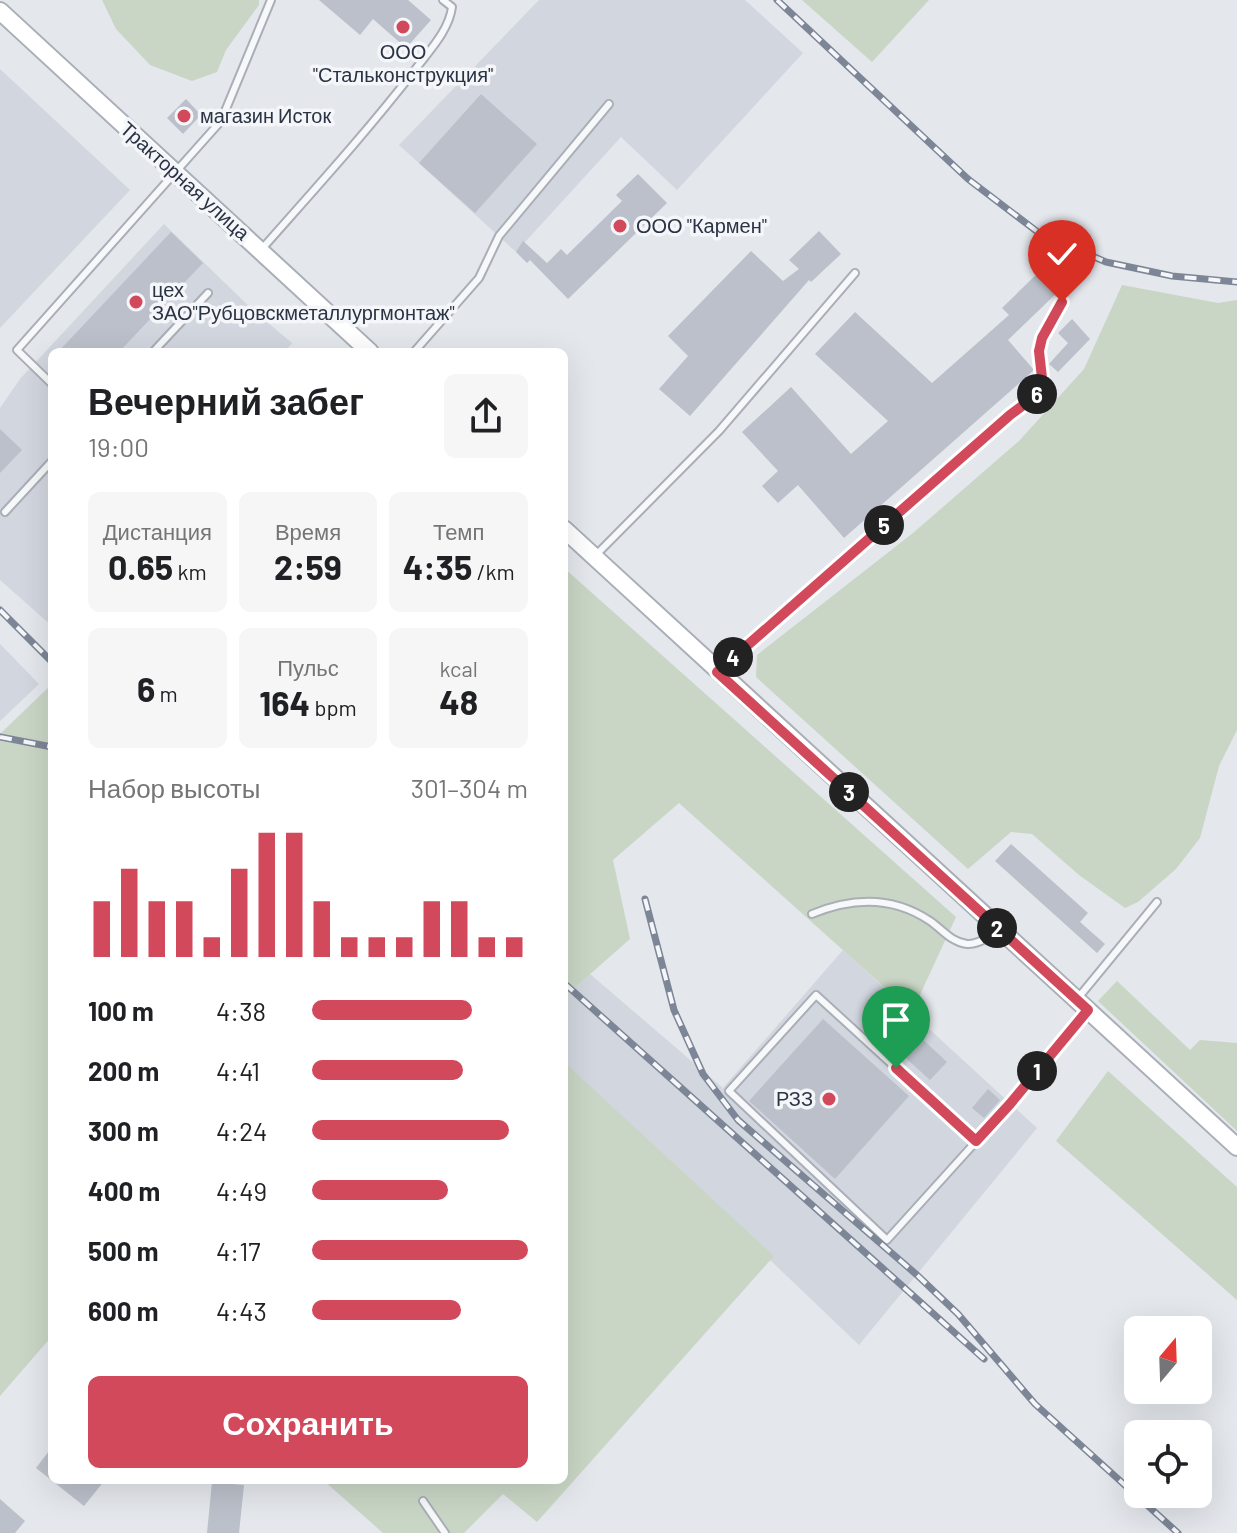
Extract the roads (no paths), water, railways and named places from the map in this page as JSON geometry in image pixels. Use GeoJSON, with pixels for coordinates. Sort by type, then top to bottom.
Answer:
{"type":"FeatureCollection","features":[{"type":"Feature","properties":{"kind":"main road","name":"Тракторная улица"},"geometry":{"type":"LineString","coordinates":[[0,11],[366,348]]}},
{"type":"Feature","properties":{"kind":"main road"},"geometry":{"type":"LineString","coordinates":[[568,533],[1237,1147]]}},
{"type":"Feature","properties":{"kind":"lane"},"geometry":{"type":"LineString","coordinates":[[48,380],[17,350],[221,121],[271,0]]}},
{"type":"Feature","properties":{"kind":"lane"},"geometry":{"type":"LineString","coordinates":[[261,250],[379,117],[428,53],[450,20],[452,7],[443,0]]}},
{"type":"Feature","properties":{"kind":"lane"},"geometry":{"type":"LineString","coordinates":[[418,348],[479,278],[499,236],[609,104]]}},
{"type":"Feature","properties":{"kind":"lane"},"geometry":{"type":"LineString","coordinates":[[594,557],[719,431],[855,273]]}},
{"type":"Feature","properties":{"kind":"lane"},"geometry":{"type":"LineString","coordinates":[[157,348],[208,293]]}},
{"type":"Feature","properties":{"kind":"lane"},"geometry":{"type":"LineString","coordinates":[[717,672],[1010,415],[1037,395],[1042,378],[1039,351],[1042,338],[1062,302]]}},
{"type":"Feature","properties":{"kind":"lane"},"geometry":{"type":"LineString","coordinates":[[5,512],[48,465]]}},
{"type":"Feature","properties":{"kind":"lane"},"geometry":{"type":"LineString","coordinates":[[976,1141],[816,995],[729,1091],[887,1240],[1010,1104],[1157,902]]}},
{"type":"Feature","properties":{"kind":"lane"},"geometry":{"type":"LineString","coordinates":[[812,914],[838,903],[889,903],[900,904],[930,921],[955,941],[970,945],[1001,931]]}},
{"type":"Feature","properties":{"kind":"lane"},"geometry":{"type":"LineString","coordinates":[[423,1501],[445,1533]]}},
{"type":"Feature","properties":{"kind":"railway"},"geometry":{"type":"LineString","coordinates":[[777,0],[968,179],[1039,233],[1106,262],[1172,276],[1237,282]]}},
{"type":"Feature","properties":{"kind":"railway"},"geometry":{"type":"LineString","coordinates":[[0,610],[48,658]]}},
{"type":"Feature","properties":{"kind":"railway"},"geometry":{"type":"LineString","coordinates":[[0,737],[48,746]]}},
{"type":"Feature","properties":{"kind":"railway"},"geometry":{"type":"LineString","coordinates":[[645,899],[674,1010],[703,1074],[738,1120],[917,1275],[958,1314],[1035,1404],[1178,1533]]}},
{"type":"Feature","properties":{"kind":"railway"},"geometry":{"type":"LineString","coordinates":[[568,987],[984,1359]]}},
{"type":"Feature","properties":{"kind":"place","name":"ООО \"Стальконструкция\""},"geometry":{"type":"Point","coordinates":[403,27]}},
{"type":"Feature","properties":{"kind":"place","name":"магазин Исток"},"geometry":{"type":"Point","coordinates":[184,116]}},
{"type":"Feature","properties":{"kind":"place","name":"ООО \"Кармен\""},"geometry":{"type":"Point","coordinates":[620,226]}},
{"type":"Feature","properties":{"kind":"place","name":"цех ЗАО\"Рубцовскметаллургмонтаж\""},"geometry":{"type":"Point","coordinates":[136,302]}},
{"type":"Feature","properties":{"kind":"place","name":"РЗЗ"},"geometry":{"type":"Point","coordinates":[829,1099]}}]}
